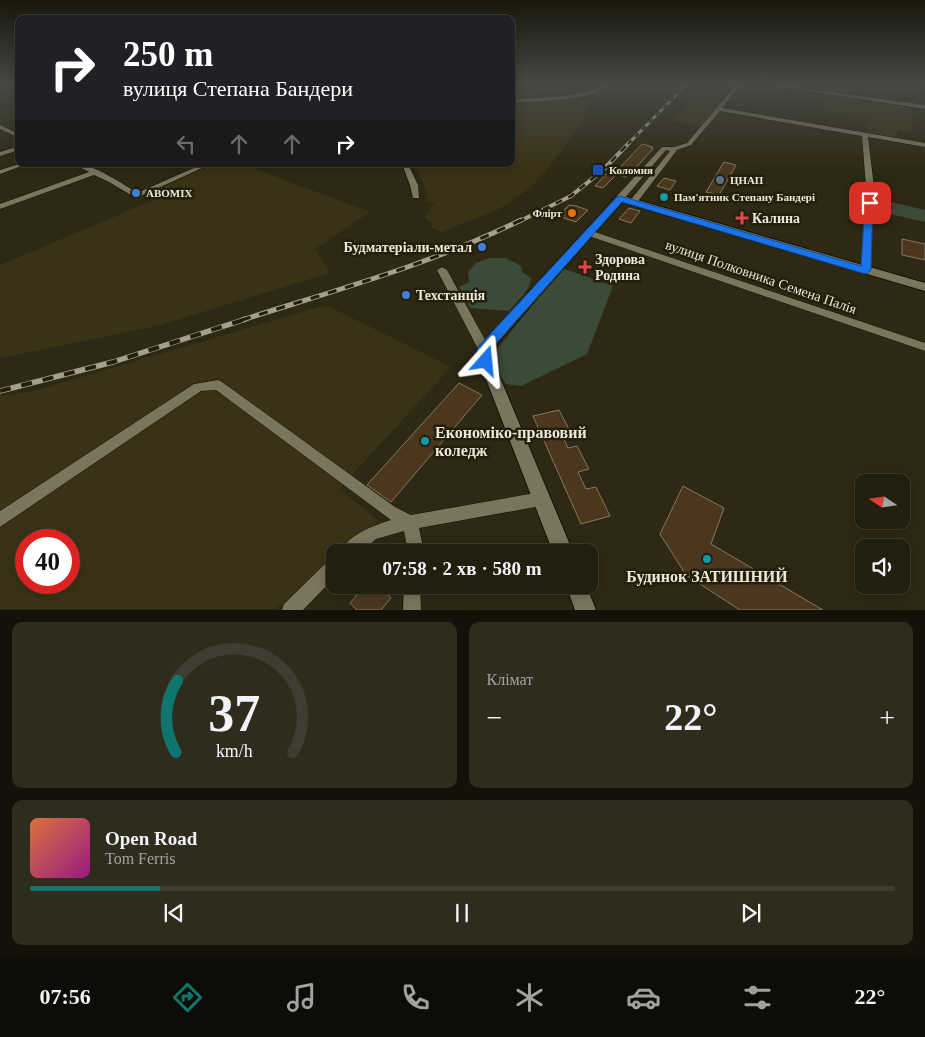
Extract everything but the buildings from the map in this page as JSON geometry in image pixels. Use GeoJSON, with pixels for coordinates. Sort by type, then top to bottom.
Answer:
{"type":"FeatureCollection","features":[{"type":"Feature","properties":{"kind":"street"},"geometry":{"type":"LineString","coordinates":[[484,349],[663,148],[674,149],[689,144],[716,112]]}},
{"type":"Feature","properties":{"kind":"street"},"geometry":{"type":"LineString","coordinates":[[738,112],[925,145]]}},
{"type":"Feature","properties":{"kind":"street"},"geometry":{"type":"LineString","coordinates":[[0,127],[15,134]]}},
{"type":"Feature","properties":{"kind":"street"},"geometry":{"type":"LineString","coordinates":[[865,135],[870,187],[866,270]]}},
{"type":"Feature","properties":{"kind":"street"},"geometry":{"type":"LineString","coordinates":[[1,153],[15,149]]}},
{"type":"Feature","properties":{"kind":"street"},"geometry":{"type":"LineString","coordinates":[[633,202],[674,149]]}},
{"type":"Feature","properties":{"kind":"street"},"geometry":{"type":"LineString","coordinates":[[0,172],[15,167]]}},
{"type":"Feature","properties":{"kind":"street"},"geometry":{"type":"LineString","coordinates":[[84,167],[136,196],[201,167]]}},
{"type":"Feature","properties":{"kind":"street"},"geometry":{"type":"LineString","coordinates":[[406,167],[414,185],[416,196]]}},
{"type":"Feature","properties":{"kind":"street"},"geometry":{"type":"LineString","coordinates":[[0,207],[95,172]]}},
{"type":"Feature","properties":{"kind":"street"},"geometry":{"type":"LineString","coordinates":[[620,198],[925,288]]}},
{"type":"Feature","properties":{"kind":"street","name":"вулиця Полковника Семена Палія"},"geometry":{"type":"LineString","coordinates":[[589,233],[925,346]]}},
{"type":"Feature","properties":{"kind":"street"},"geometry":{"type":"LineString","coordinates":[[442,270],[484,349],[486,361],[560,544]]}},
{"type":"Feature","properties":{"kind":"street"},"geometry":{"type":"LineString","coordinates":[[0,520],[198,387],[218,385],[390,512],[410,522]]}},
{"type":"Feature","properties":{"kind":"street"},"geometry":{"type":"LineString","coordinates":[[359,544],[372,533],[410,522],[541,499]]}},
{"type":"Feature","properties":{"kind":"street"},"geometry":{"type":"LineString","coordinates":[[410,522],[414,544]]}},
{"type":"Feature","properties":{"kind":"street"},"geometry":{"type":"LineString","coordinates":[[290,610],[326,575]]}},
{"type":"Feature","properties":{"kind":"street"},"geometry":{"type":"LineString","coordinates":[[412,594],[412,610]]}},
{"type":"Feature","properties":{"kind":"street"},"geometry":{"type":"LineString","coordinates":[[580,594],[586,610]]}},
{"type":"Feature","properties":{"kind":"shaded area"},"geometry":{"type":"Polygon","coordinates":[[[515,112],[586,112],[582,123],[546,171],[529,189],[501,208],[441,232],[430,227],[433,224],[427,221],[425,216],[434,203],[425,201],[427,192],[416,167],[515,167],[515,112]]]}},
{"type":"Feature","properties":{"kind":"shaded area"},"geometry":{"type":"Polygon","coordinates":[[[679,112],[712,112],[701,126],[672,121],[679,112]]]}},
{"type":"Feature","properties":{"kind":"shaded area"},"geometry":{"type":"Polygon","coordinates":[[[836,112],[912,112],[912,133],[897,130],[897,138],[867,134],[868,118],[836,112]]]}},
{"type":"Feature","properties":{"kind":"shaded area"},"geometry":{"type":"Polygon","coordinates":[[[206,167],[250,167],[370,212],[315,249],[330,273],[157,326],[0,358],[0,265],[154,200],[145,195],[206,167]]]}},
{"type":"Feature","properties":{"kind":"shaded area"},"geometry":{"type":"Polygon","coordinates":[[[326,305],[451,367],[339,489],[379,521],[351,544],[326,544],[326,566],[275,609],[0,609],[0,396],[34,391],[326,305]]]}},
{"type":"Feature","properties":{"kind":"green space"},"geometry":{"type":"Polygon","coordinates":[[[886,201],[925,210],[925,222],[885,213],[886,201]]]}},
{"type":"Feature","properties":{"kind":"green space"},"geometry":{"type":"Polygon","coordinates":[[[490,258],[506,258],[521,266],[522,272],[531,278],[529,287],[509,311],[470,308],[459,287],[469,282],[468,272],[476,263],[490,258]]]}},
{"type":"Feature","properties":{"kind":"green space"},"geometry":{"type":"Polygon","coordinates":[[[562,268],[613,286],[587,354],[521,386],[506,384],[495,369],[498,348],[562,268]]]}},
{"type":"Feature","properties":{"kind":"railway"},"geometry":{"type":"LineString","coordinates":[[628,144],[659,112]]}},
{"type":"Feature","properties":{"kind":"railway"},"geometry":{"type":"LineString","coordinates":[[518,222],[571,196],[603,170],[629,143]]}},
{"type":"Feature","properties":{"kind":"railway"},"geometry":{"type":"LineString","coordinates":[[242,320],[418,263],[487,236],[521,220]]}},
{"type":"Feature","properties":{"kind":"railway"},"geometry":{"type":"LineString","coordinates":[[0,391],[113,362],[246,319]]}},
{"type":"Feature","properties":{"kind":"place","name":"Коломия"},"geometry":{"type":"Point","coordinates":[598,170]}},
{"type":"Feature","properties":{"kind":"place","name":"ЦНАП"},"geometry":{"type":"Point","coordinates":[720,180]}},
{"type":"Feature","properties":{"kind":"place","name":"ABOMIX"},"geometry":{"type":"Point","coordinates":[136,193]}},
{"type":"Feature","properties":{"kind":"place","name":"Пам'ятник Степану Бандері"},"geometry":{"type":"Point","coordinates":[664,197]}},
{"type":"Feature","properties":{"kind":"place","name":"Флірт"},"geometry":{"type":"Point","coordinates":[572,213]}},
{"type":"Feature","properties":{"kind":"place","name":"Калина"},"geometry":{"type":"Point","coordinates":[742,218]}},
{"type":"Feature","properties":{"kind":"place","name":"Будматеріали-метал"},"geometry":{"type":"Point","coordinates":[482,247]}},
{"type":"Feature","properties":{"kind":"place","name":"Здорова Родина"},"geometry":{"type":"Point","coordinates":[585,267]}},
{"type":"Feature","properties":{"kind":"place","name":"Техстанція"},"geometry":{"type":"Point","coordinates":[406,295]}},
{"type":"Feature","properties":{"kind":"place","name":"Економіко-правовий коледж"},"geometry":{"type":"Point","coordinates":[425,441]}},
{"type":"Feature","properties":{"kind":"place","name":"Будинок ЗАТИШНИЙ"},"geometry":{"type":"Point","coordinates":[707,559]}},
{"type":"Feature","properties":{"kind":"route"},"geometry":{"type":"LineString","coordinates":[[486,361],[484,349],[620,198],[866,270],[870,203]]}}]}
